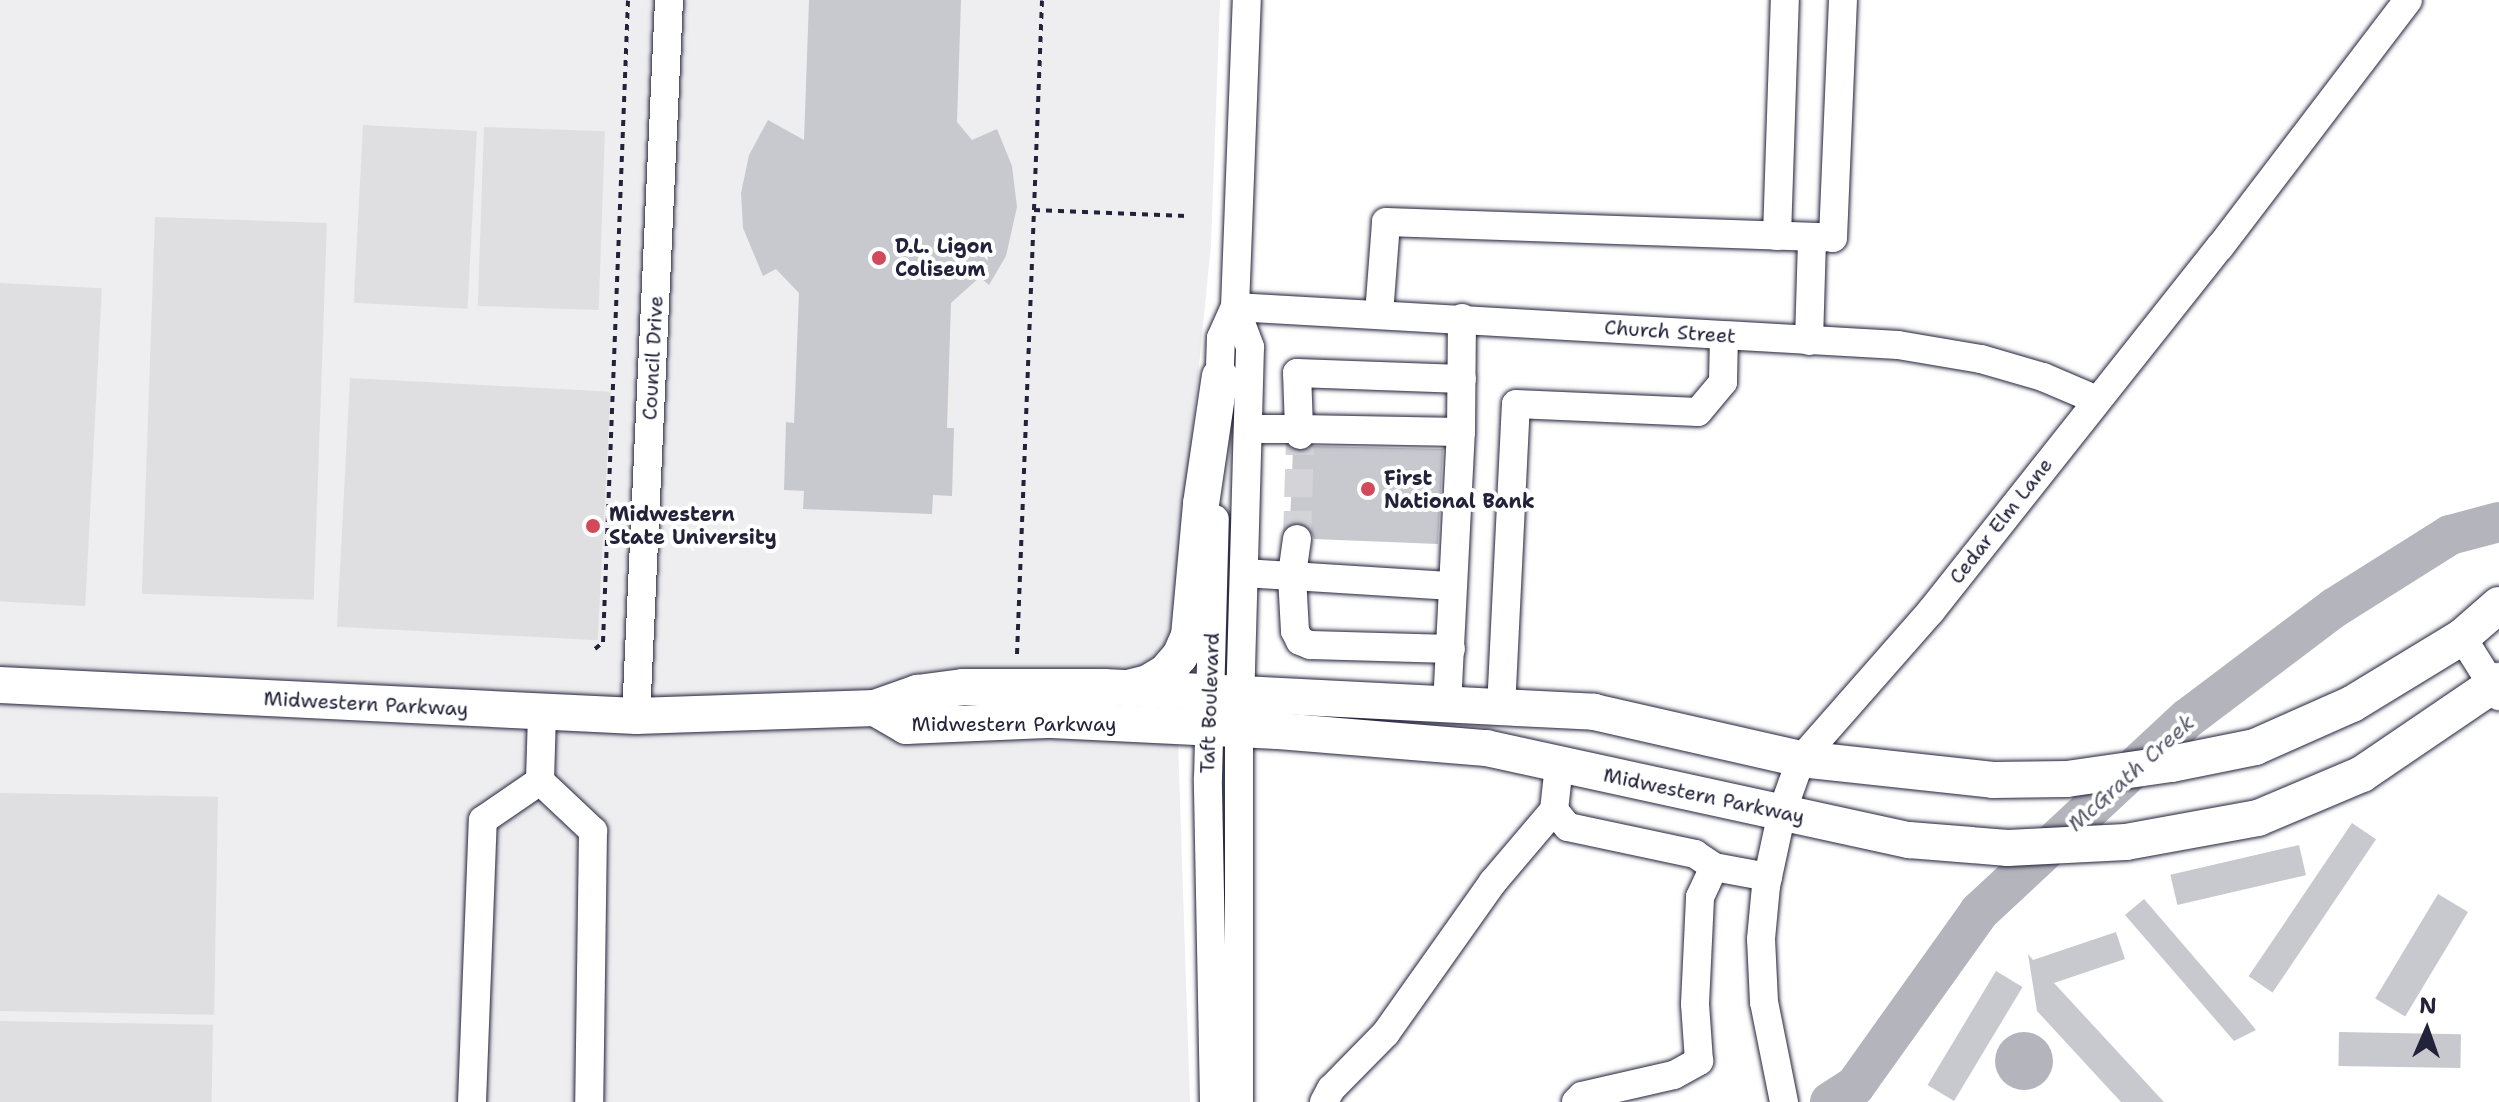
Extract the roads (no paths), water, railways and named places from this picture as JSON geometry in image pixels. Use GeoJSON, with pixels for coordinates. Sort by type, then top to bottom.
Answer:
{"type":"FeatureCollection","features":[{"type":"Feature","properties":{"kind":"main road"},"geometry":{"type":"LineString","coordinates":[[1127,688],[1148,683],[1166,672],[1180,656],[1189,636],[1201,504],[1220,376]]}},
{"type":"Feature","properties":{"kind":"main road","name":"Midwestern Parkway"},"geometry":{"type":"LineString","coordinates":[[875,708],[906,726],[1225,711],[1447,706],[1594,712],[1801,759],[1993,780],[2067,779],[2171,764],[2255,747],[2352,704],[2462,637],[2499,605]]}},
{"type":"Feature","properties":{"kind":"main road","name":"Midwestern Parkway"},"geometry":{"type":"LineString","coordinates":[[0,685],[636,716],[875,708],[917,693],[963,687],[1037,685],[1127,688],[1225,711],[1486,748],[1909,840],[2008,848],[2126,842],[2258,818],[2362,774],[2497,688]]}},
{"type":"Feature","properties":{"kind":"street","name":"Council Drive"},"geometry":{"type":"LineString","coordinates":[[636,716],[669,0]]}},
{"type":"Feature","properties":{"kind":"street","name":"Taft Boulevard"},"geometry":{"type":"LineString","coordinates":[[1239,1102],[1225,711],[1220,376],[1221,338],[1235,307],[1247,0]]}},
{"type":"Feature","properties":{"kind":"street"},"geometry":{"type":"LineString","coordinates":[[1777,236],[1785,0]]}},
{"type":"Feature","properties":{"kind":"street"},"geometry":{"type":"LineString","coordinates":[[1379,314],[1386,222],[1833,238],[1843,0]]}},
{"type":"Feature","properties":{"kind":"street","name":"Cedar Elm Lane"},"geometry":{"type":"LineString","coordinates":[[1784,1102],[1764,1002],[1761,939],[1768,877],[1782,812],[1801,759],[1931,611],[2408,0]]}},
{"type":"Feature","properties":{"kind":"street"},"geometry":{"type":"LineString","coordinates":[[1809,341],[1812,237]]}},
{"type":"Feature","properties":{"kind":"street","name":"Taft Boulevard"},"geometry":{"type":"LineString","coordinates":[[1214,1102],[1225,711],[1244,573],[1249,429],[1250,347],[1235,307]]}},
{"type":"Feature","properties":{"kind":"street","name":"Church Street"},"geometry":{"type":"LineString","coordinates":[[1235,307],[1898,345],[1981,359],[2043,377],[2097,400]]}},
{"type":"Feature","properties":{"kind":"street"},"geometry":{"type":"LineString","coordinates":[[1447,706],[1461,432],[1462,318]]}},
{"type":"Feature","properties":{"kind":"street"},"geometry":{"type":"LineString","coordinates":[[1501,709],[1516,404],[1698,412],[1723,382],[1724,336]]}},
{"type":"Feature","properties":{"kind":"street"},"geometry":{"type":"LineString","coordinates":[[1299,432],[1297,373],[1462,379]]}},
{"type":"Feature","properties":{"kind":"street"},"geometry":{"type":"LineString","coordinates":[[1249,429],[1461,432]]}},
{"type":"Feature","properties":{"kind":"street"},"geometry":{"type":"LineString","coordinates":[[1297,539],[1292,576],[1295,631],[1300,641],[1310,645],[1451,649]]}},
{"type":"Feature","properties":{"kind":"street"},"geometry":{"type":"LineString","coordinates":[[1244,573],[1453,586]]}},
{"type":"Feature","properties":{"kind":"street"},"geometry":{"type":"LineString","coordinates":[[2462,637],[2497,688]]}},
{"type":"Feature","properties":{"kind":"street"},"geometry":{"type":"LineString","coordinates":[[542,713],[540,781],[593,831],[589,1102]]}},
{"type":"Feature","properties":{"kind":"street"},"geometry":{"type":"LineString","coordinates":[[1324,1102],[1331,1089],[1386,1033],[1493,882],[1554,810],[1559,765]]}},
{"type":"Feature","properties":{"kind":"street"},"geometry":{"type":"LineString","coordinates":[[472,1102],[483,820],[540,781]]}},
{"type":"Feature","properties":{"kind":"street"},"geometry":{"type":"LineString","coordinates":[[1554,810],[1568,827],[1695,854],[1714,867],[1768,877]]}},
{"type":"Feature","properties":{"kind":"street"},"geometry":{"type":"LineString","coordinates":[[1576,1102],[1582,1096],[1674,1075],[1699,1061],[1695,1004],[1700,897],[1714,867]]}},
{"type":"Feature","properties":{"kind":"waterway","name":"McGrath Creek"},"geometry":{"type":"LineString","coordinates":[[1830,1102],[1855,1086],[1979,912],[2188,718],[2334,608],[2450,535],[2499,522]]}},
{"type":"Feature","properties":{"kind":"tunnel"},"geometry":{"type":"LineString","coordinates":[[1297,539],[1300,435]]}},
{"type":"Feature","properties":{"kind":"place","name":"D.L. Ligon Coliseum"},"geometry":{"type":"Point","coordinates":[879,258]}},
{"type":"Feature","properties":{"kind":"place","name":"First National Bank"},"geometry":{"type":"Point","coordinates":[1368,489]}},
{"type":"Feature","properties":{"kind":"place","name":"Midwestern State University"},"geometry":{"type":"Point","coordinates":[593,526]}}]}
